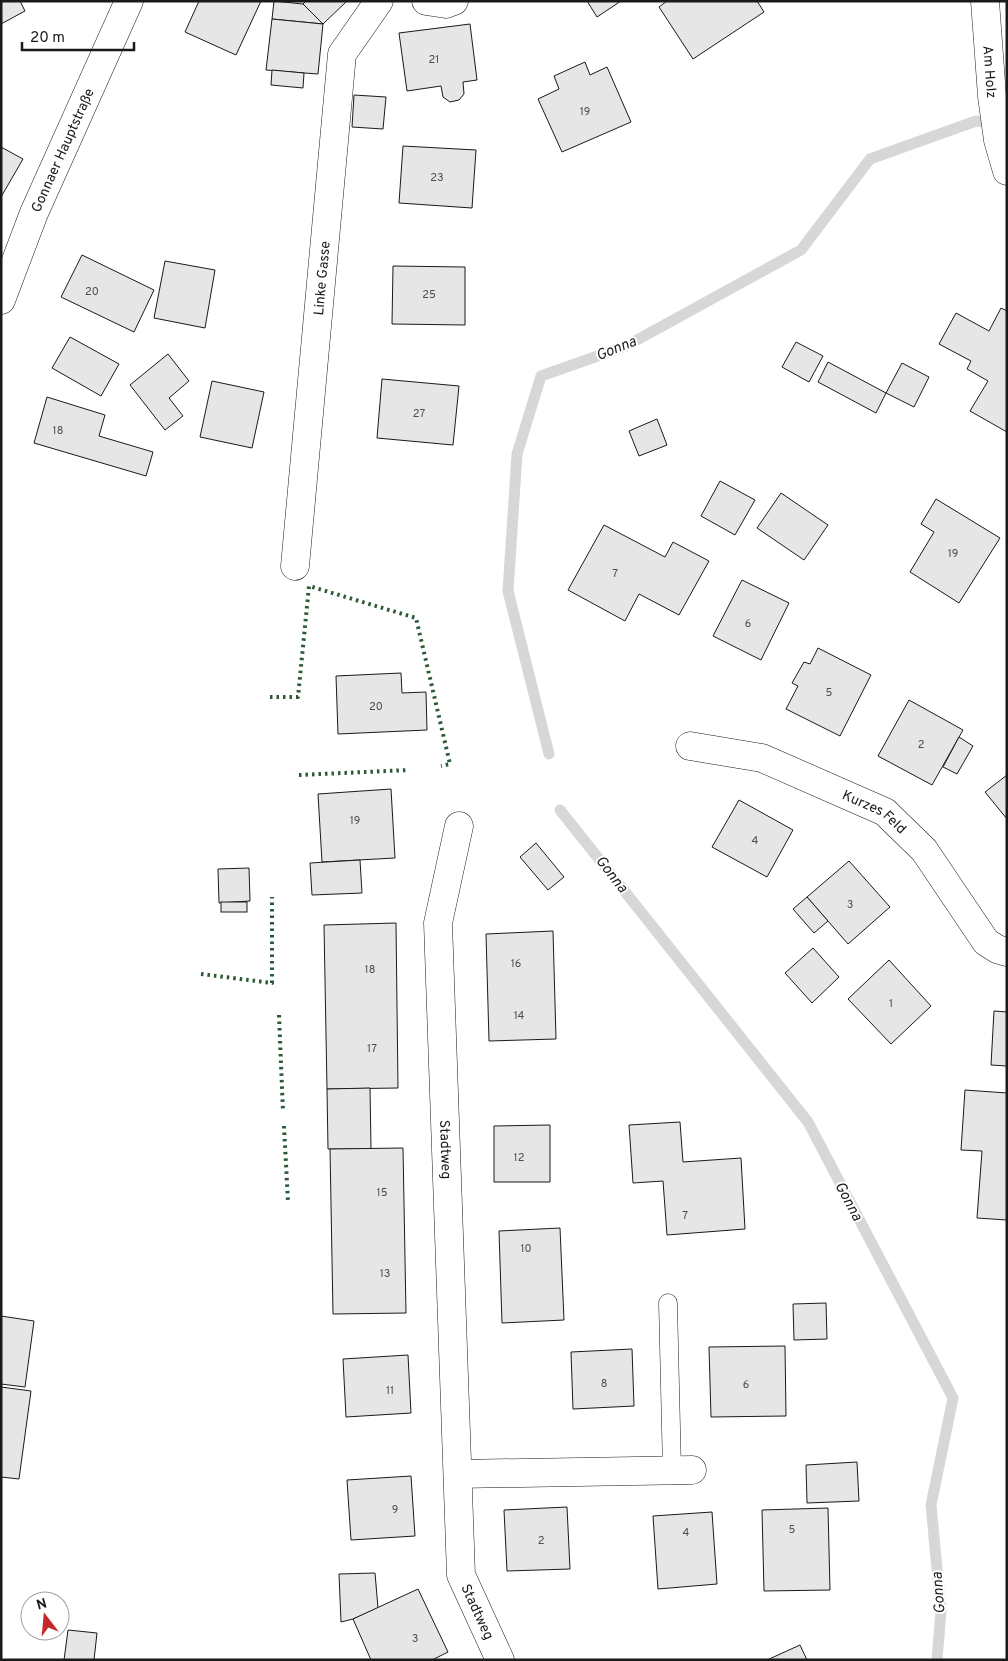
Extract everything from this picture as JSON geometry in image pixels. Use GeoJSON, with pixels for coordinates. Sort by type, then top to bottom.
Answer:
{"type":"FeatureCollection","features":[{"type":"Feature","properties":{"kind":"street","name":"Gonnaer Hauptstraße"},"geometry":{"type":"LineString","coordinates":[[1,300],[34,213],[129,1]]}},
{"type":"Feature","properties":{"kind":"street","name":"Linke Gasse"},"geometry":{"type":"LineString","coordinates":[[294,566],[342,54],[379,1]]}},
{"type":"Feature","properties":{"kind":"street"},"geometry":{"type":"LineString","coordinates":[[426,1],[446,4],[454,1]]}},
{"type":"Feature","properties":{"kind":"street","name":"Am Holz"},"geometry":{"type":"LineString","coordinates":[[985,1],[992,96],[998,140],[1007,171]]}},
{"type":"Feature","properties":{"kind":"street","name":"Kurzes Feld"},"geometry":{"type":"LineString","coordinates":[[690,746],[762,758],[885,812],[924,850],[986,942],[997,950],[1007,952]]}},
{"type":"Feature","properties":{"kind":"street","name":"Stadtweg"},"geometry":{"type":"LineString","coordinates":[[459,826],[438,923],[461,1575],[500,1660]]}},
{"type":"Feature","properties":{"kind":"street"},"geometry":{"type":"LineString","coordinates":[[458,1474],[682,1470]]}},
{"type":"Feature","properties":{"kind":"lane"},"geometry":{"type":"LineString","coordinates":[[668,1303],[682,1470]]}},
{"type":"Feature","properties":{"kind":"building"},"geometry":{"type":"Polygon","coordinates":[[[1,1],[20,1],[25,11],[1,24],[1,1]]]}},
{"type":"Feature","properties":{"kind":"building"},"geometry":{"type":"Polygon","coordinates":[[[199,1],[261,1],[236,55],[185,32],[199,1]]]}},
{"type":"Feature","properties":{"kind":"building"},"geometry":{"type":"Polygon","coordinates":[[[274,1],[303,4],[323,24],[272,19],[274,1]]]}},
{"type":"Feature","properties":{"kind":"building"},"geometry":{"type":"Polygon","coordinates":[[[306,1],[347,1],[323,24],[303,4],[306,1]]]}},
{"type":"Feature","properties":{"kind":"building"},"geometry":{"type":"Polygon","coordinates":[[[587,1],[621,1],[597,17],[587,1]]]}},
{"type":"Feature","properties":{"kind":"building"},"geometry":{"type":"Polygon","coordinates":[[[667,1],[757,1],[764,12],[693,59],[659,7],[667,1]]]}},
{"type":"Feature","properties":{"kind":"building"},"geometry":{"type":"Polygon","coordinates":[[[272,19],[323,24],[318,74],[266,70],[272,19]]]}},
{"type":"Feature","properties":{"kind":"building"},"geometry":{"type":"Polygon","coordinates":[[[470,24],[477,80],[463,82],[464,94],[459,100],[450,102],[443,97],[441,86],[407,91],[399,33],[470,24]]]}},
{"type":"Feature","properties":{"kind":"building"},"geometry":{"type":"Polygon","coordinates":[[[585,62],[590,75],[607,67],[631,122],[562,152],[538,99],[559,89],[554,76],[585,62]]]}},
{"type":"Feature","properties":{"kind":"building"},"geometry":{"type":"Polygon","coordinates":[[[272,70],[304,73],[303,88],[271,85],[272,70]]]}},
{"type":"Feature","properties":{"kind":"building"},"geometry":{"type":"Polygon","coordinates":[[[354,95],[386,97],[383,129],[352,127],[354,95]]]}},
{"type":"Feature","properties":{"kind":"building"},"geometry":{"type":"Polygon","coordinates":[[[403,146],[476,150],[472,208],[399,203],[403,146]]]}},
{"type":"Feature","properties":{"kind":"building"},"geometry":{"type":"Polygon","coordinates":[[[1,147],[23,159],[1,197],[1,147]]]}},
{"type":"Feature","properties":{"kind":"building"},"geometry":{"type":"Polygon","coordinates":[[[82,255],[154,290],[134,332],[61,297],[82,255]]]}},
{"type":"Feature","properties":{"kind":"building"},"geometry":{"type":"Polygon","coordinates":[[[165,261],[215,270],[205,328],[154,318],[165,261]]]}},
{"type":"Feature","properties":{"kind":"building"},"geometry":{"type":"Polygon","coordinates":[[[393,266],[465,267],[465,325],[392,324],[393,266]]]}},
{"type":"Feature","properties":{"kind":"building"},"geometry":{"type":"Polygon","coordinates":[[[1001,308],[1007,311],[1007,432],[970,411],[988,381],[967,369],[971,361],[939,344],[956,313],[989,331],[1001,308]]]}},
{"type":"Feature","properties":{"kind":"building"},"geometry":{"type":"Polygon","coordinates":[[[70,337],[119,364],[101,396],[52,368],[70,337]]]}},
{"type":"Feature","properties":{"kind":"building"},"geometry":{"type":"Polygon","coordinates":[[[796,342],[823,356],[809,382],[782,367],[796,342]]]}},
{"type":"Feature","properties":{"kind":"building"},"geometry":{"type":"Polygon","coordinates":[[[168,354],[189,381],[169,398],[183,416],[165,430],[130,385],[168,354]]]}},
{"type":"Feature","properties":{"kind":"building"},"geometry":{"type":"Polygon","coordinates":[[[828,362],[886,393],[876,413],[818,382],[828,362]]]}},
{"type":"Feature","properties":{"kind":"building"},"geometry":{"type":"Polygon","coordinates":[[[902,363],[929,377],[914,407],[886,393],[902,363]]]}},
{"type":"Feature","properties":{"kind":"building"},"geometry":{"type":"Polygon","coordinates":[[[382,379],[459,386],[453,445],[377,438],[382,379]]]}},
{"type":"Feature","properties":{"kind":"building"},"geometry":{"type":"Polygon","coordinates":[[[212,381],[264,392],[252,448],[200,437],[212,381]]]}},
{"type":"Feature","properties":{"kind":"building"},"geometry":{"type":"Polygon","coordinates":[[[47,397],[105,415],[99,436],[153,452],[146,476],[34,443],[47,397]]]}},
{"type":"Feature","properties":{"kind":"building"},"geometry":{"type":"Polygon","coordinates":[[[657,419],[667,445],[639,456],[629,431],[657,419]]]}},
{"type":"Feature","properties":{"kind":"building"},"geometry":{"type":"Polygon","coordinates":[[[720,481],[755,500],[735,535],[701,516],[720,481]]]}},
{"type":"Feature","properties":{"kind":"building"},"geometry":{"type":"Polygon","coordinates":[[[781,493],[828,525],[804,560],[757,528],[781,493]]]}},
{"type":"Feature","properties":{"kind":"building"},"geometry":{"type":"Polygon","coordinates":[[[936,499],[1000,538],[959,603],[910,572],[934,532],[921,524],[936,499]]]}},
{"type":"Feature","properties":{"kind":"building"},"geometry":{"type":"Polygon","coordinates":[[[604,525],[665,557],[673,542],[709,561],[679,615],[639,594],[625,621],[568,590],[604,525]]]}},
{"type":"Feature","properties":{"kind":"building"},"geometry":{"type":"Polygon","coordinates":[[[742,580],[789,603],[761,660],[713,636],[742,580]]]}},
{"type":"Feature","properties":{"kind":"building"},"geometry":{"type":"Polygon","coordinates":[[[818,648],[871,675],[840,736],[786,709],[798,686],[792,683],[804,662],[810,664],[818,648]]]}},
{"type":"Feature","properties":{"kind":"building"},"geometry":{"type":"Polygon","coordinates":[[[401,673],[402,693],[426,692],[427,730],[338,734],[336,676],[401,673]]]}},
{"type":"Feature","properties":{"kind":"building"},"geometry":{"type":"Polygon","coordinates":[[[909,700],[963,730],[932,785],[878,756],[909,700]]]}},
{"type":"Feature","properties":{"kind":"building"},"geometry":{"type":"Polygon","coordinates":[[[959,737],[973,746],[957,774],[943,767],[959,737]]]}},
{"type":"Feature","properties":{"kind":"building"},"geometry":{"type":"Polygon","coordinates":[[[1007,775],[1007,819],[985,792],[1007,775]]]}},
{"type":"Feature","properties":{"kind":"building"},"geometry":{"type":"Polygon","coordinates":[[[391,789],[395,858],[322,862],[318,794],[391,789]]]}},
{"type":"Feature","properties":{"kind":"building"},"geometry":{"type":"Polygon","coordinates":[[[739,800],[793,830],[767,877],[712,847],[739,800]]]}},
{"type":"Feature","properties":{"kind":"building"},"geometry":{"type":"Polygon","coordinates":[[[536,843],[564,877],[548,890],[520,857],[536,843]]]}},
{"type":"Feature","properties":{"kind":"building"},"geometry":{"type":"Polygon","coordinates":[[[360,860],[362,893],[312,895],[310,863],[360,860]]]}},
{"type":"Feature","properties":{"kind":"building"},"geometry":{"type":"Polygon","coordinates":[[[849,861],[890,907],[848,944],[807,897],[849,861]]]}},
{"type":"Feature","properties":{"kind":"building"},"geometry":{"type":"Polygon","coordinates":[[[249,868],[250,901],[219,903],[218,869],[249,868]]]}},
{"type":"Feature","properties":{"kind":"building"},"geometry":{"type":"Polygon","coordinates":[[[807,897],[828,921],[814,933],[793,909],[807,897]]]}},
{"type":"Feature","properties":{"kind":"building"},"geometry":{"type":"Polygon","coordinates":[[[221,902],[247,902],[247,912],[221,912],[221,902]]]}},
{"type":"Feature","properties":{"kind":"building"},"geometry":{"type":"Polygon","coordinates":[[[396,923],[398,1088],[327,1089],[324,925],[396,923]]]}},
{"type":"Feature","properties":{"kind":"building"},"geometry":{"type":"Polygon","coordinates":[[[553,931],[556,1039],[489,1041],[486,934],[553,931]]]}},
{"type":"Feature","properties":{"kind":"building"},"geometry":{"type":"Polygon","coordinates":[[[813,948],[839,977],[812,1003],[785,973],[813,948]]]}},
{"type":"Feature","properties":{"kind":"building"},"geometry":{"type":"Polygon","coordinates":[[[889,960],[931,1006],[891,1044],[848,999],[889,960]]]}},
{"type":"Feature","properties":{"kind":"building"},"geometry":{"type":"Polygon","coordinates":[[[994,1011],[1007,1012],[1007,1066],[991,1065],[994,1011]]]}},
{"type":"Feature","properties":{"kind":"building"},"geometry":{"type":"Polygon","coordinates":[[[370,1088],[371,1149],[328,1149],[327,1089],[370,1088]]]}},
{"type":"Feature","properties":{"kind":"building"},"geometry":{"type":"Polygon","coordinates":[[[965,1090],[1007,1093],[1007,1220],[977,1218],[982,1151],[961,1150],[965,1090]]]}},
{"type":"Feature","properties":{"kind":"building"},"geometry":{"type":"Polygon","coordinates":[[[680,1122],[683,1162],[741,1158],[745,1229],[667,1235],[663,1181],[633,1183],[629,1125],[680,1122]]]}},
{"type":"Feature","properties":{"kind":"building"},"geometry":{"type":"Polygon","coordinates":[[[550,1125],[550,1182],[494,1182],[494,1126],[550,1125]]]}},
{"type":"Feature","properties":{"kind":"building"},"geometry":{"type":"Polygon","coordinates":[[[403,1148],[406,1313],[333,1314],[330,1149],[403,1148]]]}},
{"type":"Feature","properties":{"kind":"building"},"geometry":{"type":"Polygon","coordinates":[[[560,1228],[564,1320],[502,1323],[499,1231],[560,1228]]]}},
{"type":"Feature","properties":{"kind":"building"},"geometry":{"type":"Polygon","coordinates":[[[826,1303],[827,1339],[794,1340],[793,1304],[826,1303]]]}},
{"type":"Feature","properties":{"kind":"building"},"geometry":{"type":"Polygon","coordinates":[[[1,1316],[34,1321],[25,1387],[1,1384],[1,1316]]]}},
{"type":"Feature","properties":{"kind":"building"},"geometry":{"type":"Polygon","coordinates":[[[785,1346],[786,1416],[711,1417],[709,1347],[785,1346]]]}},
{"type":"Feature","properties":{"kind":"building"},"geometry":{"type":"Polygon","coordinates":[[[632,1349],[634,1406],[573,1409],[571,1352],[632,1349]]]}},
{"type":"Feature","properties":{"kind":"building"},"geometry":{"type":"Polygon","coordinates":[[[408,1355],[411,1413],[346,1417],[343,1359],[408,1355]]]}},
{"type":"Feature","properties":{"kind":"building"},"geometry":{"type":"Polygon","coordinates":[[[1,1387],[31,1391],[19,1479],[1,1477],[1,1387]]]}},
{"type":"Feature","properties":{"kind":"building"},"geometry":{"type":"Polygon","coordinates":[[[857,1462],[859,1501],[807,1503],[806,1465],[857,1462]]]}},
{"type":"Feature","properties":{"kind":"building"},"geometry":{"type":"Polygon","coordinates":[[[411,1476],[415,1536],[351,1540],[347,1480],[411,1476]]]}},
{"type":"Feature","properties":{"kind":"building"},"geometry":{"type":"Polygon","coordinates":[[[567,1507],[570,1569],[507,1571],[504,1510],[567,1507]]]}},
{"type":"Feature","properties":{"kind":"building"},"geometry":{"type":"Polygon","coordinates":[[[828,1508],[830,1590],[764,1591],[762,1510],[828,1508]]]}},
{"type":"Feature","properties":{"kind":"building"},"geometry":{"type":"Polygon","coordinates":[[[712,1512],[717,1584],[658,1589],[653,1516],[712,1512]]]}},
{"type":"Feature","properties":{"kind":"building"},"geometry":{"type":"Polygon","coordinates":[[[375,1573],[378,1608],[341,1622],[339,1574],[375,1573]]]}},
{"type":"Feature","properties":{"kind":"building"},"geometry":{"type":"Polygon","coordinates":[[[418,1589],[448,1652],[432,1660],[371,1660],[353,1619],[418,1589]]]}},
{"type":"Feature","properties":{"kind":"building"},"geometry":{"type":"Polygon","coordinates":[[[70,1630],[97,1633],[94,1660],[64,1660],[67,1641],[70,1641],[70,1630]]]}},
{"type":"Feature","properties":{"kind":"building"},"geometry":{"type":"Polygon","coordinates":[[[800,1645],[807,1660],[767,1660],[800,1645]]]}},
{"type":"Feature","properties":{"kind":"waterway","name":"Gonna"},"geometry":{"type":"LineString","coordinates":[[549,754],[508,591],[517,454],[541,376],[626,346],[801,250],[870,159],[976,121],[995,122]]}},
{"type":"Feature","properties":{"kind":"waterway","name":"Gonna"},"geometry":{"type":"LineString","coordinates":[[560,810],[808,1122],[953,1398],[931,1505],[941,1611],[937,1660]]}},
{"type":"Feature","properties":{"kind":"hedge"},"geometry":{"type":"LineString","coordinates":[[270,697],[298,697],[309,586],[416,618],[450,764],[441,766]]}},
{"type":"Feature","properties":{"kind":"hedge"},"geometry":{"type":"LineString","coordinates":[[299,775],[409,770]]}},
{"type":"Feature","properties":{"kind":"hedge"},"geometry":{"type":"LineString","coordinates":[[201,974],[272,983],[272,897]]}},
{"type":"Feature","properties":{"kind":"hedge"},"geometry":{"type":"LineString","coordinates":[[279,1015],[283,1112]]}},
{"type":"Feature","properties":{"kind":"hedge"},"geometry":{"type":"LineString","coordinates":[[284,1126],[288,1202]]}}]}
